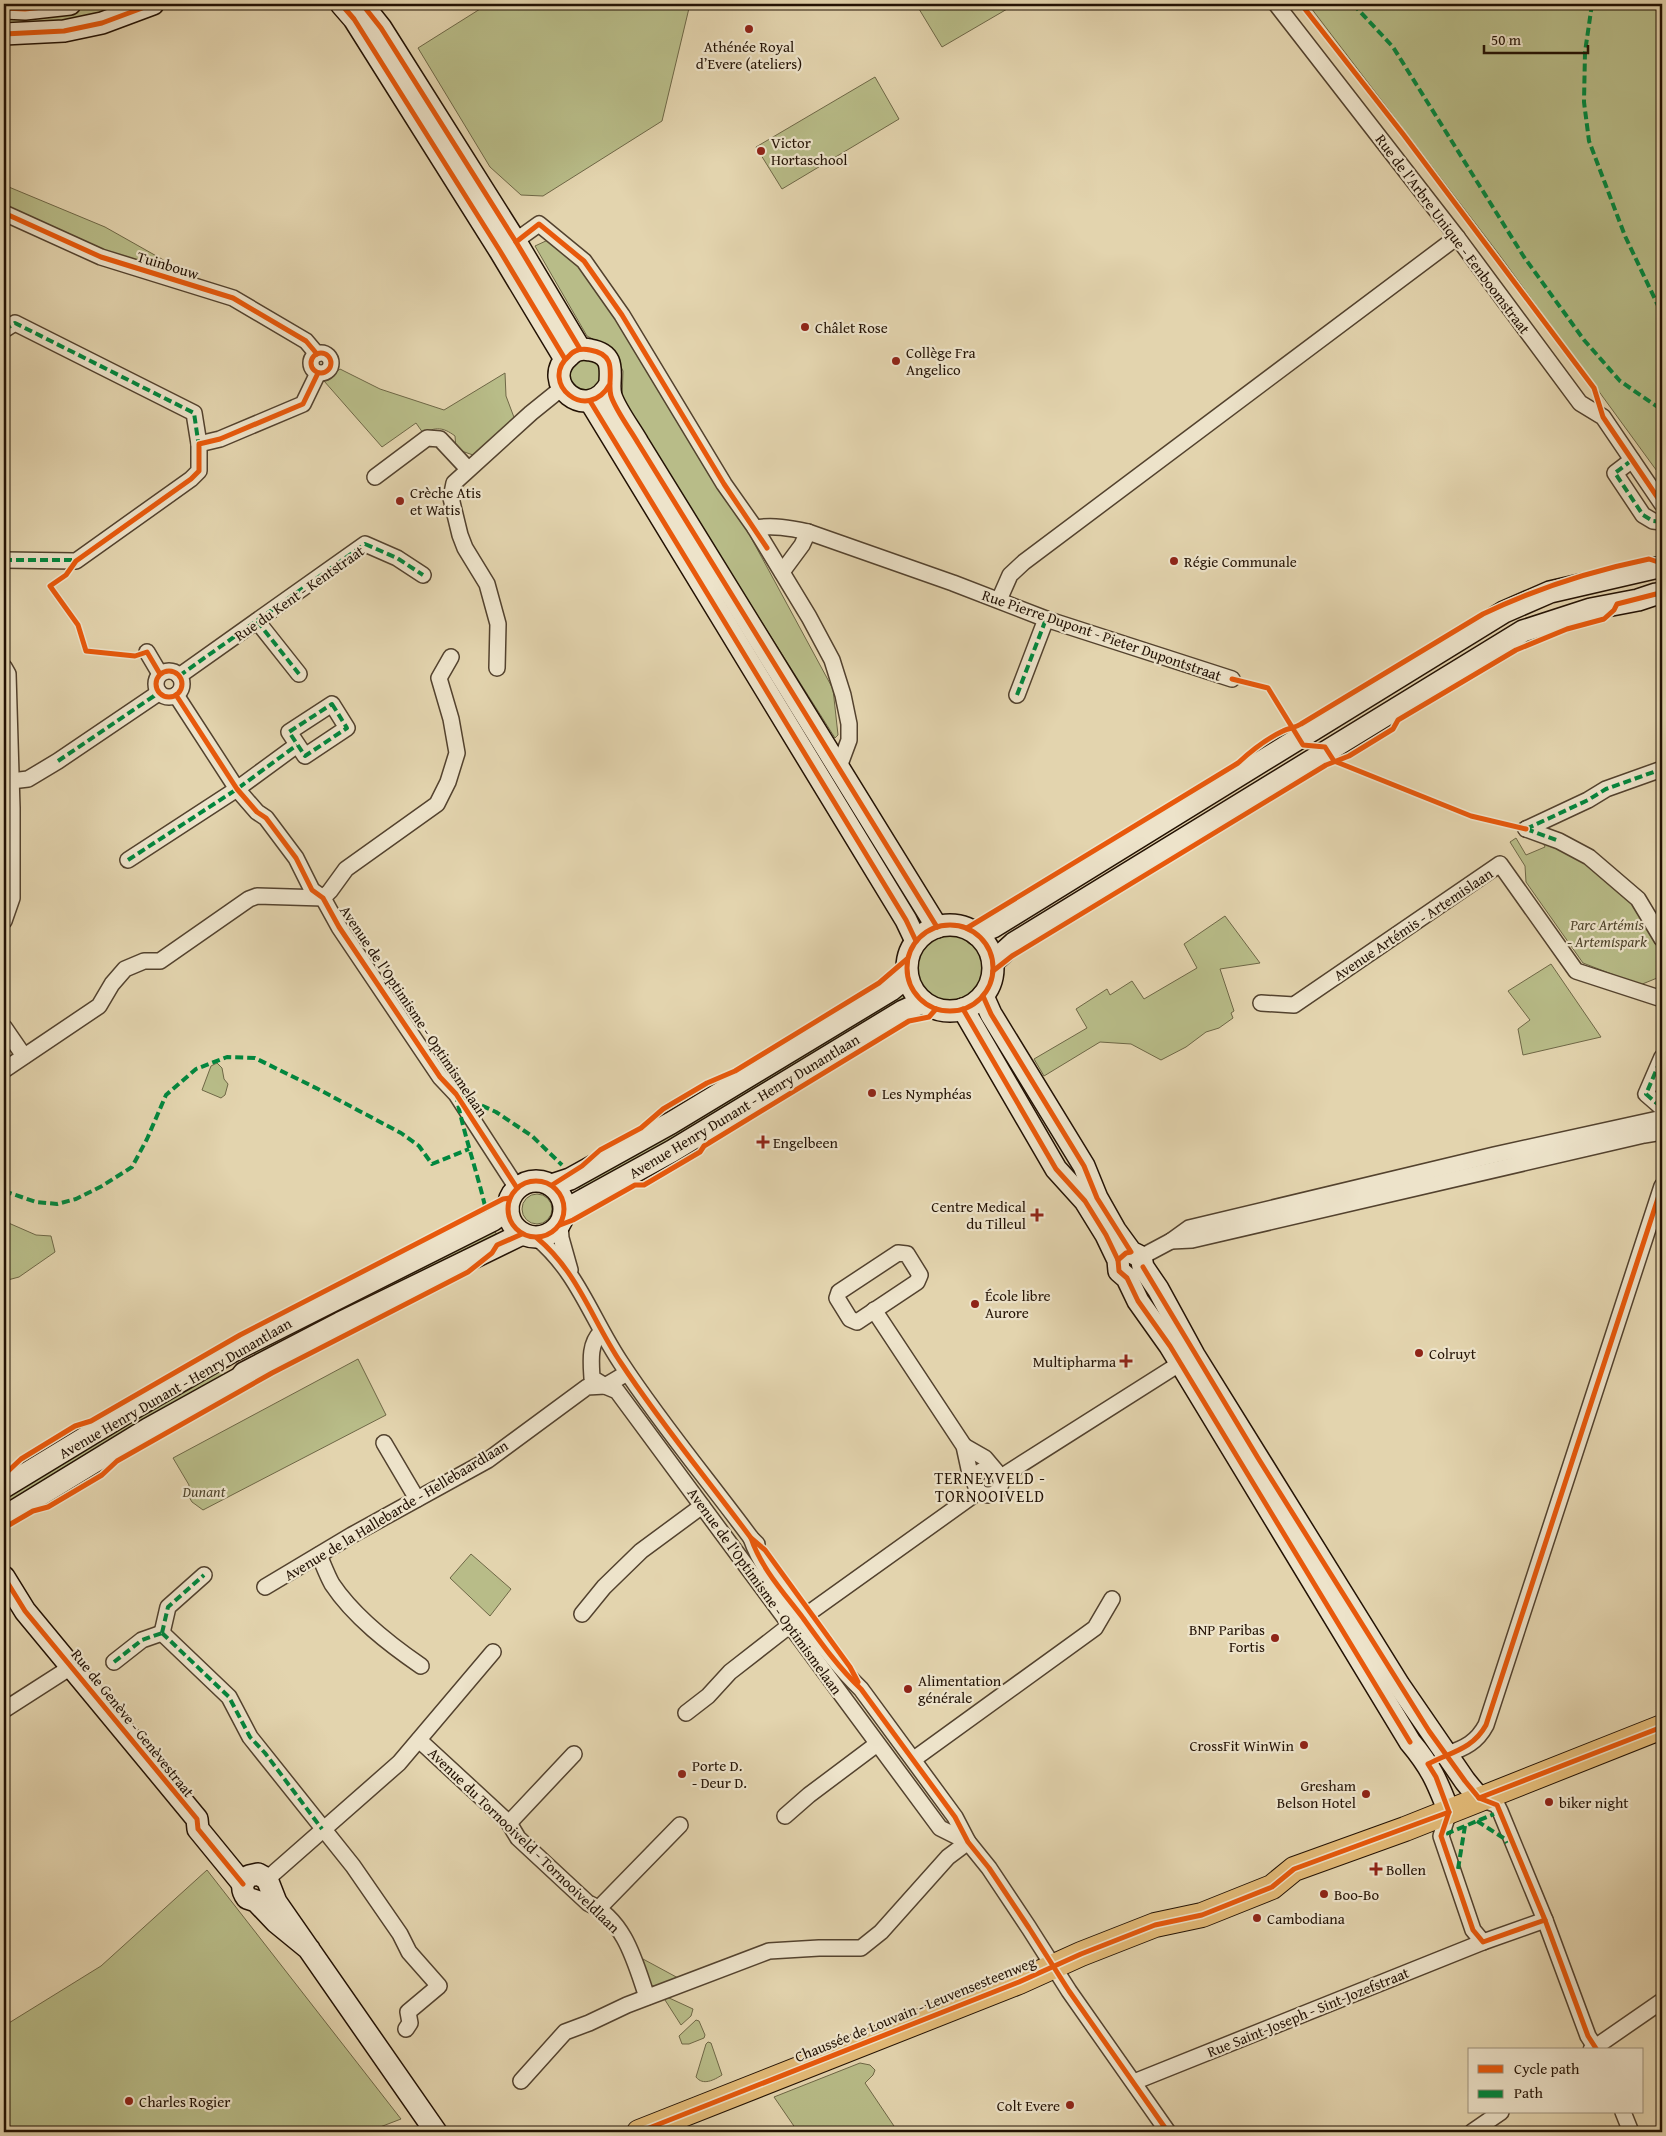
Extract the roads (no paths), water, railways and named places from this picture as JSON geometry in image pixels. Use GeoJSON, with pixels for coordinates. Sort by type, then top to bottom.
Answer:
{"type":"FeatureCollection","features":[{"type":"Feature","properties":{"kind":"main road","name":"Chaussée de Louvain - Leuvensesteenweg"},"geometry":{"type":"LineString","coordinates":[[639,2132],[1019,1982],[1154,1925],[1202,1914],[1272,1886],[1294,1869],[1450,1812],[1479,1798],[1662,1727]]}},
{"type":"Feature","properties":{"kind":"street"},"geometry":{"type":"LineString","coordinates":[[4,8],[25,9],[70,4]]}},
{"type":"Feature","properties":{"kind":"street"},"geometry":{"type":"LineString","coordinates":[[4,34],[64,30],[102,23],[153,4]]}},
{"type":"Feature","properties":{"kind":"street"},"geometry":{"type":"LineString","coordinates":[[341,4],[354,19],[508,247]]}},
{"type":"Feature","properties":{"kind":"street"},"geometry":{"type":"LineString","coordinates":[[362,4],[381,28],[572,354]]}},
{"type":"Feature","properties":{"kind":"street","name":"Rue de l'Arbre Unique - Eenboomstraat"},"geometry":{"type":"LineString","coordinates":[[1276,4],[1457,237],[1580,403],[1603,417],[1662,504]]}},
{"type":"Feature","properties":{"kind":"street","name":"Tuinbouw"},"geometry":{"type":"LineString","coordinates":[[4,213],[101,257],[233,298],[306,341],[317,354],[327,354],[331,363],[327,371],[318,373],[303,404],[220,439],[199,444]]}},
{"type":"Feature","properties":{"kind":"street"},"geometry":{"type":"LineString","coordinates":[[508,247],[539,224],[584,261],[622,315],[724,484],[782,572],[832,660],[843,695],[849,724],[848,740],[839,767]]}},
{"type":"Feature","properties":{"kind":"street"},"geometry":{"type":"LineString","coordinates":[[999,600],[1010,575],[1024,562],[1457,237]]}},
{"type":"Feature","properties":{"kind":"street"},"geometry":{"type":"LineString","coordinates":[[4,330],[14,323],[194,413],[199,444],[199,471],[191,479],[76,561],[4,560]]}},
{"type":"Feature","properties":{"kind":"street"},"geometry":{"type":"LineString","coordinates":[[596,351],[608,361],[612,376],[610,384],[606,392],[599,398],[590,401],[579,401],[569,396],[562,388],[559,373],[572,354],[596,351]]}},
{"type":"Feature","properties":{"kind":"street"},"geometry":{"type":"LineString","coordinates":[[610,384],[611,396],[638,443],[937,927]]}},
{"type":"Feature","properties":{"kind":"street"},"geometry":{"type":"LineString","coordinates":[[497,668],[498,624],[494,606],[487,584],[465,548],[451,498],[454,482],[562,388]]}},
{"type":"Feature","properties":{"kind":"street"},"geometry":{"type":"LineString","coordinates":[[590,401],[794,732],[906,920],[916,941]]}},
{"type":"Feature","properties":{"kind":"street"},"geometry":{"type":"LineString","coordinates":[[375,477],[427,438],[440,439],[468,469]]}},
{"type":"Feature","properties":{"kind":"street"},"geometry":{"type":"LineString","coordinates":[[1632,460],[1615,473],[1643,515],[1652,521],[1662,522]]}},
{"type":"Feature","properties":{"kind":"street","name":"Rue Pierre Dupont - Pieter Dupontstraat"},"geometry":{"type":"LineString","coordinates":[[754,528],[764,526],[808,532],[999,600],[1046,619],[1232,679]]}},
{"type":"Feature","properties":{"kind":"street"},"geometry":{"type":"LineString","coordinates":[[782,572],[802,545],[808,532]]}},
{"type":"Feature","properties":{"kind":"street","name":"Rue du Kent - Kentstraat"},"geometry":{"type":"LineString","coordinates":[[179,676],[365,544],[397,558],[423,575]]}},
{"type":"Feature","properties":{"kind":"street"},"geometry":{"type":"LineString","coordinates":[[993,962],[1014,942],[1523,631],[1591,609],[1659,597],[1651,581],[1658,563]]}},
{"type":"Feature","properties":{"kind":"street"},"geometry":{"type":"LineString","coordinates":[[976,934],[993,927],[1214,793],[1504,612],[1550,592],[1658,563]]}},
{"type":"Feature","properties":{"kind":"street"},"geometry":{"type":"LineString","coordinates":[[1017,695],[1046,619]]}},
{"type":"Feature","properties":{"kind":"street"},"geometry":{"type":"LineString","coordinates":[[257,621],[299,674]]}},
{"type":"Feature","properties":{"kind":"street"},"geometry":{"type":"LineString","coordinates":[[147,652],[160,674]]}},
{"type":"Feature","properties":{"kind":"street"},"geometry":{"type":"LineString","coordinates":[[4,1070],[99,1006],[112,984],[125,970],[144,961],[160,961],[248,899],[257,896],[323,898],[346,869],[437,804],[448,782],[457,753],[451,719],[439,678],[451,657]]}},
{"type":"Feature","properties":{"kind":"street"},"geometry":{"type":"LineString","coordinates":[[4,667],[8,674],[12,898],[4,921]]}},
{"type":"Feature","properties":{"kind":"street"},"geometry":{"type":"LineString","coordinates":[[172,672],[179,676],[181,682],[180,689],[176,695],[166,697],[158,691],[156,684],[160,674],[172,672]]}},
{"type":"Feature","properties":{"kind":"street"},"geometry":{"type":"LineString","coordinates":[[11,781],[28,779],[58,761],[154,696],[158,691]]}},
{"type":"Feature","properties":{"kind":"street","name":"Avenue de l'Optimisme - Optimismelaan"},"geometry":{"type":"LineString","coordinates":[[176,695],[237,789],[256,812],[266,818],[296,858],[312,890],[323,898],[339,927],[440,1077],[456,1094],[517,1188]]}},
{"type":"Feature","properties":{"kind":"street"},"geometry":{"type":"LineString","coordinates":[[128,860],[237,789],[297,745]]}},
{"type":"Feature","properties":{"kind":"street"},"geometry":{"type":"LineString","coordinates":[[1662,770],[1606,789],[1588,800],[1526,828],[1559,841],[1588,857],[1638,899],[1662,939]]}},
{"type":"Feature","properties":{"kind":"street"},"geometry":{"type":"LineString","coordinates":[[1214,793],[1226,812]]}},
{"type":"Feature","properties":{"kind":"street","name":"Avenue Artémis - Artemislaan"},"geometry":{"type":"LineString","coordinates":[[1261,1002],[1294,1005],[1500,864],[1576,971],[1662,999]]}},
{"type":"Feature","properties":{"kind":"street"},"geometry":{"type":"LineString","coordinates":[[957,925],[976,934],[987,946],[993,962],[991,980],[983,996],[963,1009],[942,1011],[923,1002],[916,995],[907,977],[908,958],[916,941],[929,930],[937,927],[957,925]]}},
{"type":"Feature","properties":{"kind":"street","name":"Avenue Henry Dunant - Henry Dunantlaan"},"geometry":{"type":"LineString","coordinates":[[517,1188],[530,1181],[552,1185],[570,1179],[671,1124],[891,990],[907,977]]}},
{"type":"Feature","properties":{"kind":"street"},"geometry":{"type":"LineString","coordinates":[[983,996],[991,1014],[1084,1166],[1097,1198],[1132,1263],[1138,1301],[1187,1359],[1322,1579],[1410,1742],[1436,1777],[1450,1812],[1441,1836],[1473,1930],[1483,1942]]}},
{"type":"Feature","properties":{"kind":"street","name":"Avenue Henry Dunant - Henry Dunantlaan"},"geometry":{"type":"LineString","coordinates":[[4,1517],[148,1429],[240,1378],[244,1373],[340,1323],[529,1236],[553,1233],[563,1217],[903,1011],[923,1002]]}},
{"type":"Feature","properties":{"kind":"street"},"geometry":{"type":"LineString","coordinates":[[963,1009],[1056,1168],[1085,1201],[1106,1235],[1132,1263]]}},
{"type":"Feature","properties":{"kind":"street"},"geometry":{"type":"LineString","coordinates":[[4,1027],[24,1056]]}},
{"type":"Feature","properties":{"kind":"street"},"geometry":{"type":"LineString","coordinates":[[1132,1263],[1171,1241],[1192,1240],[1635,1137],[1661,1119],[1646,1094],[1662,1057]]}},
{"type":"Feature","properties":{"kind":"street"},"geometry":{"type":"LineString","coordinates":[[552,1185],[562,1196],[563,1217]]}},
{"type":"Feature","properties":{"kind":"street"},"geometry":{"type":"LineString","coordinates":[[1428,1764],[1447,1754],[1469,1746],[1482,1733],[1486,1725],[1659,1208],[1662,1186]]}},
{"type":"Feature","properties":{"kind":"street"},"geometry":{"type":"LineString","coordinates":[[517,1188],[510,1198],[508,1209],[510,1219],[514,1227],[529,1236]]}},
{"type":"Feature","properties":{"kind":"street","name":"Avenue Henry Dunant - Henry Dunantlaan"},"geometry":{"type":"LineString","coordinates":[[4,1487],[231,1352],[493,1220],[508,1209]]}},
{"type":"Feature","properties":{"kind":"street","name":"Avenue de l'Optimisme - Optimismelaan"},"geometry":{"type":"LineString","coordinates":[[563,1217],[561,1238],[571,1274]]}},
{"type":"Feature","properties":{"kind":"street","name":"Avenue de l'Optimisme - Optimismelaan"},"geometry":{"type":"LineString","coordinates":[[529,1236],[552,1251],[571,1274],[602,1332],[627,1373],[751,1538],[756,1554],[806,1615],[842,1671],[861,1689],[914,1759],[955,1817],[968,1842],[994,1876],[1054,1966],[1068,1991],[1168,2132]]}},
{"type":"Feature","properties":{"kind":"street"},"geometry":{"type":"LineString","coordinates":[[898,1253],[907,1254],[920,1274],[917,1282],[874,1310],[857,1322],[850,1319],[837,1298],[839,1292],[898,1253]]}},
{"type":"Feature","properties":{"kind":"street"},"geometry":{"type":"LineString","coordinates":[[874,1310],[964,1446],[969,1469],[976,1487],[990,1496],[997,1492],[1001,1485],[998,1474],[985,1458],[964,1446]]}},
{"type":"Feature","properties":{"kind":"street","name":"Avenue de l'Optimisme - Optimismelaan"},"geometry":{"type":"LineString","coordinates":[[602,1332],[595,1338],[591,1356],[592,1378],[604,1386],[617,1391],[940,1828],[968,1842]]}},
{"type":"Feature","properties":{"kind":"street"},"geometry":{"type":"LineString","coordinates":[[998,1474],[1187,1359]]}},
{"type":"Feature","properties":{"kind":"street","name":"Avenue de la Hallebarde - Hellebaardlaan"},"geometry":{"type":"LineString","coordinates":[[265,1587],[488,1460],[587,1387],[604,1386],[627,1373]]}},
{"type":"Feature","properties":{"kind":"street"},"geometry":{"type":"LineString","coordinates":[[384,1443],[417,1499]]}},
{"type":"Feature","properties":{"kind":"street"},"geometry":{"type":"LineString","coordinates":[[806,1615],[976,1487],[977,1474],[981,1471],[988,1469],[998,1474]]}},
{"type":"Feature","properties":{"kind":"street"},"geometry":{"type":"LineString","coordinates":[[582,1614],[604,1587],[641,1551],[702,1506]]}},
{"type":"Feature","properties":{"kind":"street"},"geometry":{"type":"LineString","coordinates":[[319,1555],[331,1582],[346,1602],[397,1649],[421,1666]]}},
{"type":"Feature","properties":{"kind":"street"},"geometry":{"type":"LineString","coordinates":[[162,1633],[168,1607],[204,1575]]}},
{"type":"Feature","properties":{"kind":"street","name":"Rue de Genève - Genèvestraat"},"geometry":{"type":"LineString","coordinates":[[4,1577],[25,1611],[197,1819],[198,1829],[258,1886],[309,1949],[432,2129]]}},
{"type":"Feature","properties":{"kind":"street"},"geometry":{"type":"LineString","coordinates":[[1322,1579],[1399,1685],[1465,1782],[1479,1798],[1497,1805],[1546,1920],[1594,2048]]}},
{"type":"Feature","properties":{"kind":"street","name":"Rue de Genève - Genèvestraat"},"geometry":{"type":"LineString","coordinates":[[4,1595],[25,1611]]}},
{"type":"Feature","properties":{"kind":"street"},"geometry":{"type":"LineString","coordinates":[[914,1759],[1095,1628],[1112,1599]]}},
{"type":"Feature","properties":{"kind":"street"},"geometry":{"type":"LineString","coordinates":[[686,1713],[708,1696],[730,1672],[789,1626]]}},
{"type":"Feature","properties":{"kind":"street"},"geometry":{"type":"LineString","coordinates":[[114,1662],[142,1640],[162,1633]]}},
{"type":"Feature","properties":{"kind":"street"},"geometry":{"type":"LineString","coordinates":[[162,1633],[229,1697],[250,1737],[265,1753],[369,1888],[400,1934],[409,1952],[439,1986],[408,2012],[410,2023],[406,2029]]}},
{"type":"Feature","properties":{"kind":"street"},"geometry":{"type":"LineString","coordinates":[[258,1886],[399,1763],[493,1652]]}},
{"type":"Feature","properties":{"kind":"street"},"geometry":{"type":"LineString","coordinates":[[4,1710],[71,1667]]}},
{"type":"Feature","properties":{"kind":"street","name":"Avenue du Tornooiveld - Tornooiveldlaan"},"geometry":{"type":"LineString","coordinates":[[420,1740],[509,1823],[525,1844],[588,1903],[599,1908],[620,1930],[632,1954],[647,1997]]}},
{"type":"Feature","properties":{"kind":"street"},"geometry":{"type":"LineString","coordinates":[[785,1816],[809,1795],[877,1744]]}},
{"type":"Feature","properties":{"kind":"street"},"geometry":{"type":"LineString","coordinates":[[509,1823],[574,1754]]}},
{"type":"Feature","properties":{"kind":"street"},"geometry":{"type":"LineString","coordinates":[[599,1908],[680,1825]]}},
{"type":"Feature","properties":{"kind":"street"},"geometry":{"type":"LineString","coordinates":[[521,2082],[565,2032],[647,1997],[768,1951],[861,1948],[881,1932],[948,1857],[968,1842]]}},
{"type":"Feature","properties":{"kind":"street","name":"Rue Saint-Joseph - Sint-Jozefstraat"},"geometry":{"type":"LineString","coordinates":[[1134,2082],[1483,1942],[1546,1920]]}},
{"type":"Feature","properties":{"kind":"street"},"geometry":{"type":"LineString","coordinates":[[1595,2048],[1662,2001]]}},
{"type":"Feature","properties":{"kind":"street"},"geometry":{"type":"LineString","coordinates":[[1472,2132],[1498,2114]]}},
{"type":"Feature","properties":{"kind":"street"},"geometry":{"type":"LineString","coordinates":[[1624,2114],[1631,2132]]}},
{"type":"Feature","properties":{"kind":"place","name":"Athénée Royal d’Evere (ateliers)"},"geometry":{"type":"Point","coordinates":[749,29]}},
{"type":"Feature","properties":{"kind":"place","name":"Victor Hortaschool"},"geometry":{"type":"Point","coordinates":[761,151]}},
{"type":"Feature","properties":{"kind":"place","name":"Châlet Rose"},"geometry":{"type":"Point","coordinates":[805,327]}},
{"type":"Feature","properties":{"kind":"place","name":"Collège Fra Angelico"},"geometry":{"type":"Point","coordinates":[896,361]}},
{"type":"Feature","properties":{"kind":"place","name":"Crèche Atis et Watis"},"geometry":{"type":"Point","coordinates":[400,501]}},
{"type":"Feature","properties":{"kind":"place","name":"Régie Communale"},"geometry":{"type":"Point","coordinates":[1174,561]}},
{"type":"Feature","properties":{"kind":"place","name":"Les Nymphéas"},"geometry":{"type":"Point","coordinates":[872,1093]}},
{"type":"Feature","properties":{"kind":"place","name":"Engelbeen"},"geometry":{"type":"Point","coordinates":[763,1142]}},
{"type":"Feature","properties":{"kind":"place","name":"Centre Medical du Tilleul"},"geometry":{"type":"Point","coordinates":[1037,1215]}},
{"type":"Feature","properties":{"kind":"place","name":"École libre Aurore"},"geometry":{"type":"Point","coordinates":[975,1304]}},
{"type":"Feature","properties":{"kind":"place","name":"Colruyt"},"geometry":{"type":"Point","coordinates":[1419,1353]}},
{"type":"Feature","properties":{"kind":"place","name":"Multipharma"},"geometry":{"type":"Point","coordinates":[1126,1361]}},
{"type":"Feature","properties":{"kind":"place","name":"BNP Paribas Fortis"},"geometry":{"type":"Point","coordinates":[1275,1638]}},
{"type":"Feature","properties":{"kind":"place","name":"Alimentation générale"},"geometry":{"type":"Point","coordinates":[908,1689]}},
{"type":"Feature","properties":{"kind":"place","name":"CrossFit WinWin"},"geometry":{"type":"Point","coordinates":[1304,1745]}},
{"type":"Feature","properties":{"kind":"place","name":"Porte D. - Deur D."},"geometry":{"type":"Point","coordinates":[682,1774]}},
{"type":"Feature","properties":{"kind":"place","name":"Gresham Belson Hotel"},"geometry":{"type":"Point","coordinates":[1366,1794]}},
{"type":"Feature","properties":{"kind":"place","name":"biker night"},"geometry":{"type":"Point","coordinates":[1549,1802]}},
{"type":"Feature","properties":{"kind":"place","name":"Bollen"},"geometry":{"type":"Point","coordinates":[1376,1869]}},
{"type":"Feature","properties":{"kind":"place","name":"Boo-Bo"},"geometry":{"type":"Point","coordinates":[1324,1894]}},
{"type":"Feature","properties":{"kind":"place","name":"Cambodiana"},"geometry":{"type":"Point","coordinates":[1257,1918]}},
{"type":"Feature","properties":{"kind":"place","name":"Charles Rogier"},"geometry":{"type":"Point","coordinates":[129,2101]}},
{"type":"Feature","properties":{"kind":"place","name":"Colt Evere"},"geometry":{"type":"Point","coordinates":[1070,2105]}},
{"type":"Feature","properties":{"kind":"district","name":"TERNEYVELD - TORNOOIVELD"},"geometry":{"type":"Point","coordinates":[990,1487]}},
{"type":"Feature","properties":{"kind":"park label","name":"Parc Artémis - Artemispark"},"geometry":{"type":"Point","coordinates":[1607,932]}},
{"type":"Feature","properties":{"kind":"park label","name":"Dunant"},"geometry":{"type":"Point","coordinates":[204,1491]}}]}
